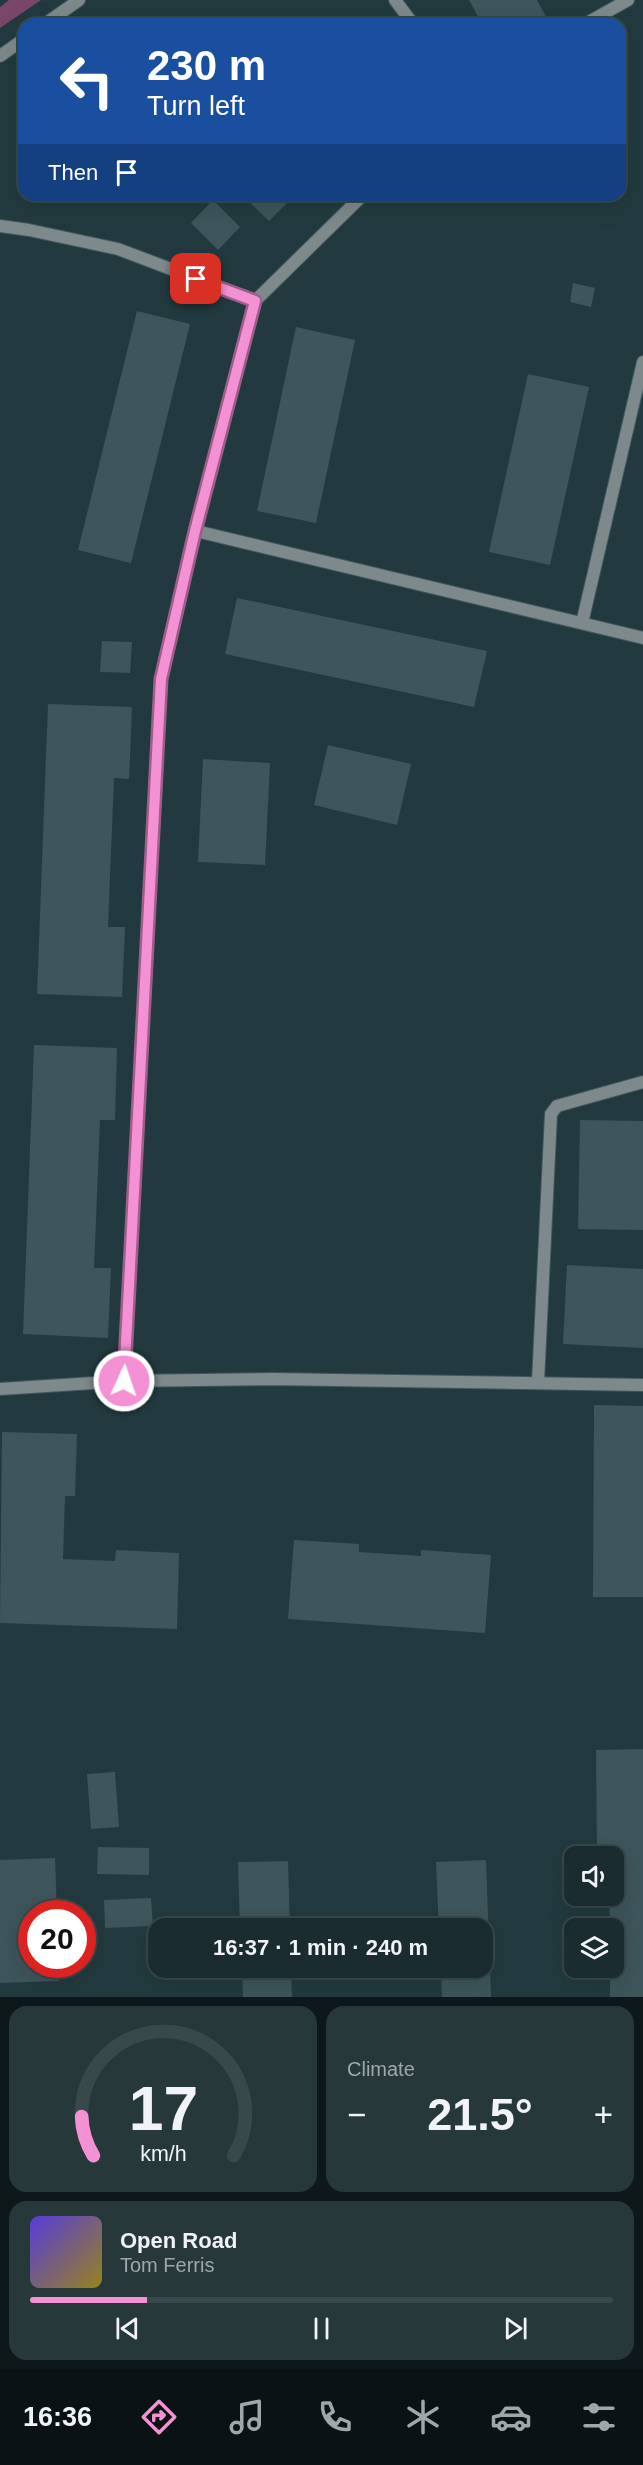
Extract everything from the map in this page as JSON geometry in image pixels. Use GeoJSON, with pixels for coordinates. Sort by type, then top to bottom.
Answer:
{"type":"FeatureCollection","features":[{"type":"Feature","properties":{"kind":"street"},"geometry":{"type":"LineString","coordinates":[[54,18],[79,0]]}},
{"type":"Feature","properties":{"kind":"street"},"geometry":{"type":"LineString","coordinates":[[394,0],[408,18]]}},
{"type":"Feature","properties":{"kind":"street"},"geometry":{"type":"LineString","coordinates":[[596,18],[628,0]]}},
{"type":"Feature","properties":{"kind":"street"},"geometry":{"type":"LineString","coordinates":[[0,56],[18,43]]}},
{"type":"Feature","properties":{"kind":"street"},"geometry":{"type":"LineString","coordinates":[[124,1381],[161,679],[195,531],[255,301],[357,201]]}},
{"type":"Feature","properties":{"kind":"street"},"geometry":{"type":"LineString","coordinates":[[0,226],[118,249],[255,301]]}},
{"type":"Feature","properties":{"kind":"street"},"geometry":{"type":"LineString","coordinates":[[582,623],[643,362]]}},
{"type":"Feature","properties":{"kind":"street"},"geometry":{"type":"LineString","coordinates":[[195,531],[643,638]]}},
{"type":"Feature","properties":{"kind":"street"},"geometry":{"type":"LineString","coordinates":[[538,1382],[551,1114],[557,1107],[643,1082]]}},
{"type":"Feature","properties":{"kind":"street"},"geometry":{"type":"LineString","coordinates":[[0,1389],[124,1381],[272,1378],[643,1385]]}},
{"type":"Feature","properties":{"kind":"shaded area"},"geometry":{"type":"Polygon","coordinates":[[[9,0],[41,0],[0,28],[0,7],[9,0]]]}},
{"type":"Feature","properties":{"kind":"building"},"geometry":{"type":"Polygon","coordinates":[[[469,0],[537,0],[547,18],[479,18],[469,0]]]}},
{"type":"Feature","properties":{"kind":"building"},"geometry":{"type":"Polygon","coordinates":[[[214,201],[240,227],[218,250],[191,223],[214,201]]]}},
{"type":"Feature","properties":{"kind":"building"},"geometry":{"type":"Polygon","coordinates":[[[248,201],[289,201],[269,221],[248,201]]]}},
{"type":"Feature","properties":{"kind":"building"},"geometry":{"type":"Polygon","coordinates":[[[573,283],[595,288],[591,307],[570,302],[573,283]]]}},
{"type":"Feature","properties":{"kind":"building"},"geometry":{"type":"Polygon","coordinates":[[[137,311],[190,324],[131,563],[78,550],[137,311]]]}},
{"type":"Feature","properties":{"kind":"building"},"geometry":{"type":"Polygon","coordinates":[[[296,327],[355,340],[316,523],[257,511],[296,327]]]}},
{"type":"Feature","properties":{"kind":"building"},"geometry":{"type":"Polygon","coordinates":[[[528,374],[589,387],[550,565],[489,552],[528,374]]]}},
{"type":"Feature","properties":{"kind":"building"},"geometry":{"type":"Polygon","coordinates":[[[237,598],[487,651],[474,707],[225,654],[237,598]]]}},
{"type":"Feature","properties":{"kind":"building"},"geometry":{"type":"Polygon","coordinates":[[[102,641],[132,642],[130,673],[100,672],[102,641]]]}},
{"type":"Feature","properties":{"kind":"building"},"geometry":{"type":"Polygon","coordinates":[[[48,704],[132,707],[129,779],[114,778],[108,927],[125,927],[122,997],[37,994],[48,704]]]}},
{"type":"Feature","properties":{"kind":"building"},"geometry":{"type":"Polygon","coordinates":[[[328,745],[411,764],[397,825],[314,805],[328,745]]]}},
{"type":"Feature","properties":{"kind":"building"},"geometry":{"type":"Polygon","coordinates":[[[203,759],[270,763],[265,865],[198,862],[203,759]]]}},
{"type":"Feature","properties":{"kind":"building"},"geometry":{"type":"Polygon","coordinates":[[[34,1045],[117,1048],[115,1120],[100,1120],[94,1268],[111,1268],[108,1338],[23,1334],[34,1045]]]}},
{"type":"Feature","properties":{"kind":"building"},"geometry":{"type":"Polygon","coordinates":[[[580,1120],[643,1121],[643,1230],[578,1229],[580,1120]]]}},
{"type":"Feature","properties":{"kind":"building"},"geometry":{"type":"Polygon","coordinates":[[[567,1265],[643,1269],[643,1348],[563,1344],[567,1265]]]}},
{"type":"Feature","properties":{"kind":"building"},"geometry":{"type":"Polygon","coordinates":[[[594,1405],[643,1406],[643,1597],[593,1597],[594,1405]]]}},
{"type":"Feature","properties":{"kind":"building"},"geometry":{"type":"Polygon","coordinates":[[[2,1432],[77,1434],[75,1496],[65,1496],[63,1559],[115,1561],[116,1550],[179,1553],[177,1629],[0,1623],[2,1432]]]}},
{"type":"Feature","properties":{"kind":"building"},"geometry":{"type":"Polygon","coordinates":[[[294,1540],[359,1544],[359,1552],[421,1556],[421,1550],[491,1555],[485,1633],[288,1619],[294,1540]]]}},
{"type":"Feature","properties":{"kind":"building"},"geometry":{"type":"Polygon","coordinates":[[[643,1749],[643,1997],[610,1997],[610,1978],[624,1978],[624,1918],[610,1918],[609,1906],[624,1906],[624,1846],[597,1846],[596,1750],[643,1749]]]}},
{"type":"Feature","properties":{"kind":"building"},"geometry":{"type":"Polygon","coordinates":[[[115,1772],[119,1827],[91,1829],[87,1774],[115,1772]]]}},
{"type":"Feature","properties":{"kind":"building"},"geometry":{"type":"Polygon","coordinates":[[[98,1847],[149,1848],[149,1875],[97,1874],[98,1847]]]}},
{"type":"Feature","properties":{"kind":"building"},"geometry":{"type":"Polygon","coordinates":[[[55,1858],[56,1900],[18,1900],[18,1978],[59,1978],[59,1981],[0,1983],[0,1860],[55,1858]]]}},
{"type":"Feature","properties":{"kind":"building"},"geometry":{"type":"Polygon","coordinates":[[[486,1860],[488,1918],[439,1918],[436,1862],[486,1860]]]}},
{"type":"Feature","properties":{"kind":"building"},"geometry":{"type":"Polygon","coordinates":[[[288,1861],[290,1918],[240,1918],[238,1862],[288,1861]]]}},
{"type":"Feature","properties":{"kind":"building"},"geometry":{"type":"Polygon","coordinates":[[[151,1898],[152,1918],[148,1918],[148,1926],[105,1928],[104,1900],[151,1898]]]}},
{"type":"Feature","properties":{"kind":"building"},"geometry":{"type":"Polygon","coordinates":[[[242,1978],[291,1978],[292,1997],[243,1997],[242,1978]]]}},
{"type":"Feature","properties":{"kind":"building"},"geometry":{"type":"Polygon","coordinates":[[[441,1978],[490,1978],[491,1997],[442,1997],[441,1978]]]}},
{"type":"Feature","properties":{"kind":"route"},"geometry":{"type":"LineString","coordinates":[[124,1381],[161,679],[195,531],[255,301],[196,279]]}}]}
